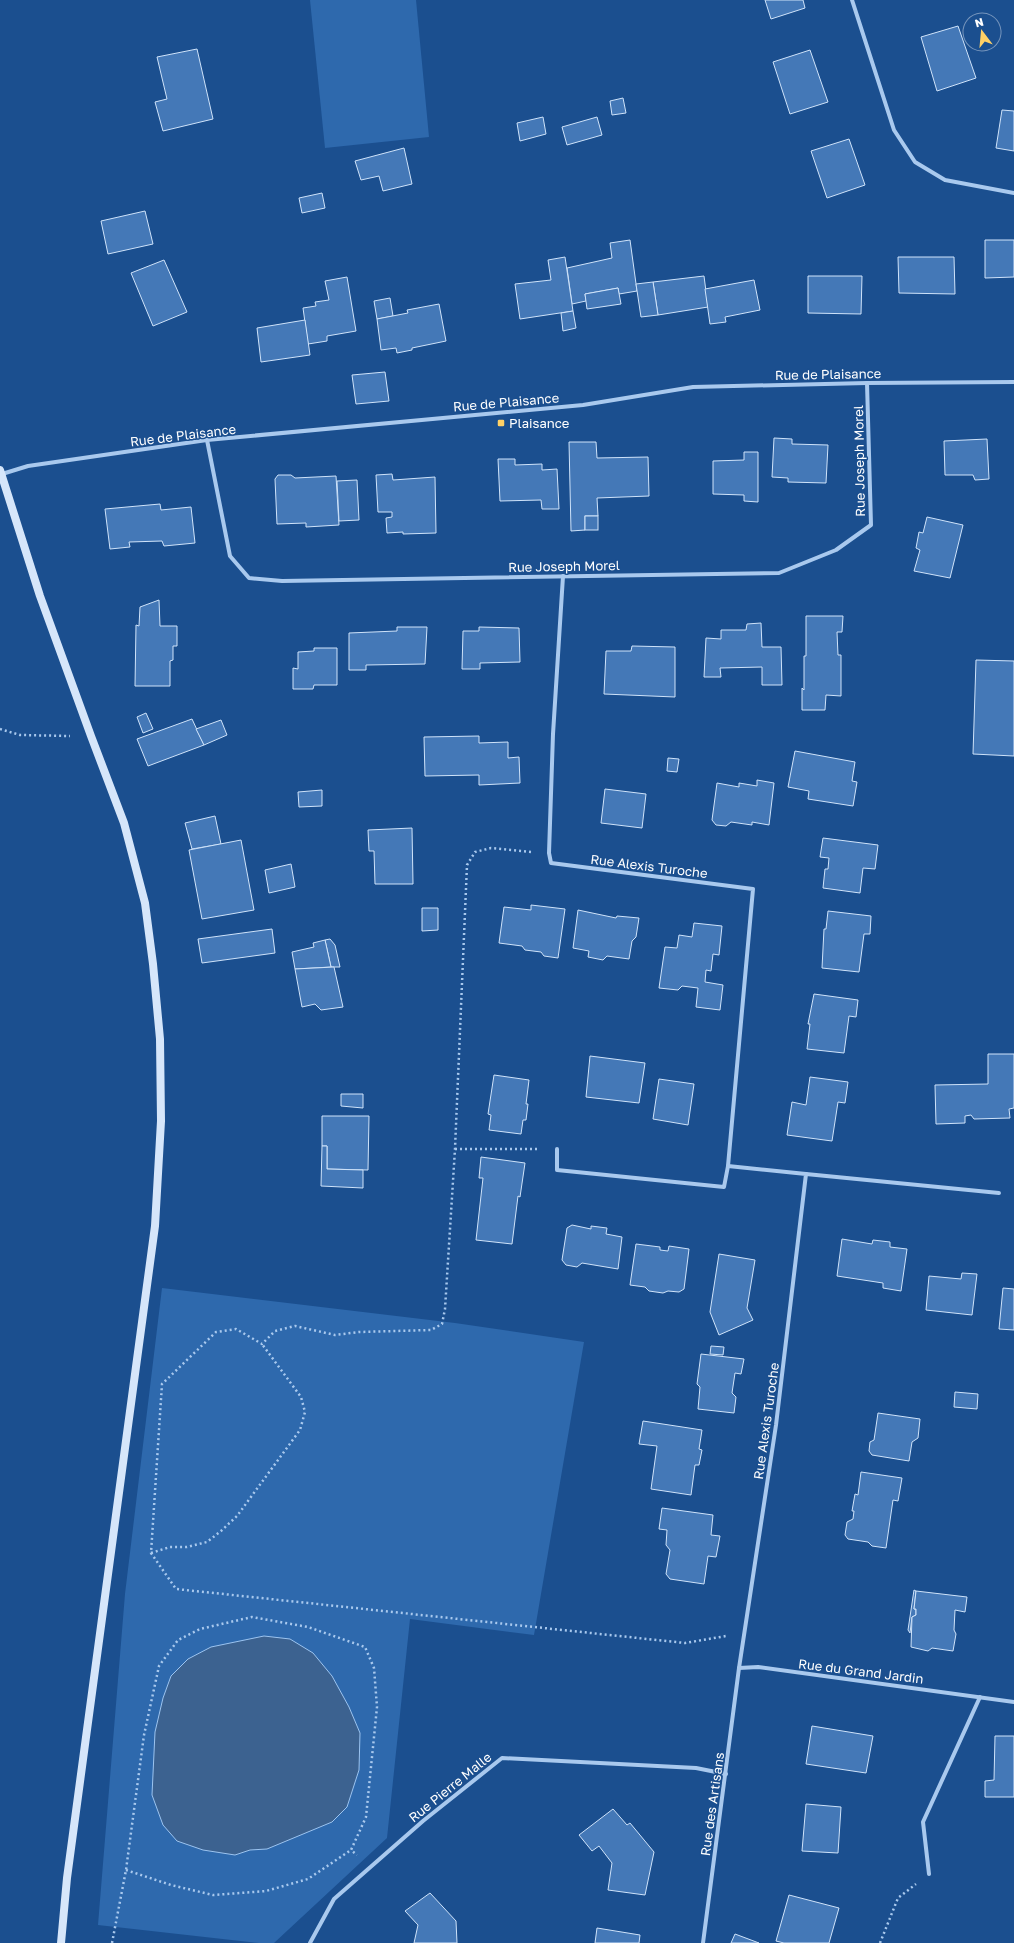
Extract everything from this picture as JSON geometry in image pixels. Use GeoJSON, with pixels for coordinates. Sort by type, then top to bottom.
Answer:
{"type":"FeatureCollection","features":[{"type":"Feature","properties":{"kind":"main road"},"geometry":{"type":"LineString","coordinates":[[1,472],[40,596],[124,823],[145,903],[153,964],[160,1039],[161,1121],[155,1226],[68,1870],[61,1943]]}},
{"type":"Feature","properties":{"kind":"street"},"geometry":{"type":"LineString","coordinates":[[852,0],[894,130],[915,162],[945,180],[1014,193]]}},
{"type":"Feature","properties":{"kind":"street","name":"Rue de Plaisance"},"geometry":{"type":"LineString","coordinates":[[1,472],[28,466],[207,440],[583,405],[693,387],[867,383],[1014,382]]}},
{"type":"Feature","properties":{"kind":"street","name":"Rue Joseph Morel"},"geometry":{"type":"LineString","coordinates":[[207,440],[230,556],[249,578],[282,581],[779,573],[836,550],[871,525],[867,383]]}},
{"type":"Feature","properties":{"kind":"street"},"geometry":{"type":"LineString","coordinates":[[549,853],[553,734],[563,576]]}},
{"type":"Feature","properties":{"kind":"street","name":"Rue Alexis Turoche"},"geometry":{"type":"LineString","coordinates":[[549,853],[550,864],[753,889],[728,1166],[724,1187],[557,1170],[557,1150]]}},
{"type":"Feature","properties":{"kind":"street"},"geometry":{"type":"LineString","coordinates":[[728,1166],[999,1194]]}},
{"type":"Feature","properties":{"kind":"street","name":"Rue Alexis Turoche"},"geometry":{"type":"LineString","coordinates":[[739,1668],[746,1632],[776,1425],[806,1174]]}},
{"type":"Feature","properties":{"kind":"street","name":"Rue du Grand Jardin"},"geometry":{"type":"LineString","coordinates":[[739,1668],[758,1667],[1014,1702]]}},
{"type":"Feature","properties":{"kind":"street","name":"Rue des Artisans"},"geometry":{"type":"LineString","coordinates":[[703,1943],[739,1668]]}},
{"type":"Feature","properties":{"kind":"street"},"geometry":{"type":"LineString","coordinates":[[929,1874],[923,1822],[980,1697]]}},
{"type":"Feature","properties":{"kind":"street","name":"Rue Pierre Malle"},"geometry":{"type":"LineString","coordinates":[[310,1943],[334,1899],[423,1821],[502,1758],[696,1768],[726,1774]]}},
{"type":"Feature","properties":{"kind":"path"},"geometry":{"type":"LineString","coordinates":[[0,729],[20,735],[91,736]]}},
{"type":"Feature","properties":{"kind":"path"},"geometry":{"type":"LineString","coordinates":[[262,1344],[275,1331],[295,1326],[335,1335],[359,1332],[431,1330],[442,1324],[445,1309],[455,1149],[466,865],[475,852],[491,848],[549,853]]}},
{"type":"Feature","properties":{"kind":"path"},"geometry":{"type":"LineString","coordinates":[[455,1149],[557,1150]]}},
{"type":"Feature","properties":{"kind":"path"},"geometry":{"type":"LineString","coordinates":[[151,1553],[170,1547],[187,1547],[207,1542],[221,1531],[237,1516],[300,1430],[305,1412],[301,1397],[262,1344],[236,1329],[216,1332],[162,1384],[151,1553],[176,1589],[685,1643],[746,1632]]}},
{"type":"Feature","properties":{"kind":"path"},"geometry":{"type":"LineString","coordinates":[[112,1943],[126,1870],[144,1735],[160,1666],[178,1640],[200,1629],[252,1617],[308,1627],[365,1647],[374,1668],[377,1707],[366,1818],[352,1850],[308,1879],[266,1891],[213,1895],[171,1885],[126,1870]]}},
{"type":"Feature","properties":{"kind":"path"},"geometry":{"type":"LineString","coordinates":[[352,1850],[370,1868]]}},
{"type":"Feature","properties":{"kind":"path"},"geometry":{"type":"LineString","coordinates":[[880,1943],[898,1898],[929,1874]]}},
{"type":"Feature","properties":{"kind":"shaded area"},"geometry":{"type":"Polygon","coordinates":[[[310,0],[416,0],[429,137],[325,148],[310,0]]]}},
{"type":"Feature","properties":{"kind":"shaded area"},"geometry":{"type":"Polygon","coordinates":[[[162,1288],[455,1323],[584,1342],[534,1635],[410,1619],[387,1838],[274,1943],[259,1943],[98,1925],[125,1594],[162,1288]]]}},
{"type":"Feature","properties":{"kind":"shaded area"},"geometry":{"type":"Polygon","coordinates":[[[264,1636],[290,1639],[313,1653],[332,1676],[349,1707],[360,1733],[359,1770],[347,1807],[332,1822],[267,1849],[250,1850],[235,1855],[203,1850],[177,1841],[163,1825],[152,1795],[155,1732],[163,1698],[171,1676],[188,1659],[211,1647],[264,1636]]]}},
{"type":"Feature","properties":{"kind":"building"},"geometry":{"type":"Polygon","coordinates":[[[765,0],[803,0],[805,8],[771,19],[765,0]]]}},
{"type":"Feature","properties":{"kind":"building"},"geometry":{"type":"Polygon","coordinates":[[[958,26],[962,38],[962,52],[967,52],[976,78],[937,91],[921,37],[958,26]]]}},
{"type":"Feature","properties":{"kind":"building"},"geometry":{"type":"Polygon","coordinates":[[[197,49],[213,119],[163,131],[155,102],[167,99],[157,57],[197,49]]]}},
{"type":"Feature","properties":{"kind":"building"},"geometry":{"type":"Polygon","coordinates":[[[810,50],[828,102],[790,114],[773,62],[810,50]]]}},
{"type":"Feature","properties":{"kind":"building"},"geometry":{"type":"Polygon","coordinates":[[[623,98],[626,113],[612,115],[610,101],[623,98]]]}},
{"type":"Feature","properties":{"kind":"building"},"geometry":{"type":"Polygon","coordinates":[[[1002,110],[1014,111],[1014,151],[996,148],[1002,110]]]}},
{"type":"Feature","properties":{"kind":"building"},"geometry":{"type":"Polygon","coordinates":[[[543,117],[546,134],[520,141],[517,123],[543,117]]]}},
{"type":"Feature","properties":{"kind":"building"},"geometry":{"type":"Polygon","coordinates":[[[597,117],[602,135],[567,145],[562,127],[597,117]]]}},
{"type":"Feature","properties":{"kind":"building"},"geometry":{"type":"Polygon","coordinates":[[[849,139],[865,185],[827,198],[811,151],[849,139]]]}},
{"type":"Feature","properties":{"kind":"building"},"geometry":{"type":"Polygon","coordinates":[[[404,148],[412,184],[383,191],[379,176],[361,180],[355,161],[404,148]]]}},
{"type":"Feature","properties":{"kind":"building"},"geometry":{"type":"Polygon","coordinates":[[[322,193],[325,208],[302,213],[299,198],[322,193]]]}},
{"type":"Feature","properties":{"kind":"building"},"geometry":{"type":"Polygon","coordinates":[[[145,211],[153,244],[108,254],[101,221],[145,211]]]}},
{"type":"Feature","properties":{"kind":"building"},"geometry":{"type":"Polygon","coordinates":[[[630,240],[637,291],[619,294],[618,288],[585,294],[586,301],[572,304],[567,268],[612,258],[610,243],[630,240]]]}},
{"type":"Feature","properties":{"kind":"building"},"geometry":{"type":"Polygon","coordinates":[[[985,240],[1014,240],[1014,277],[985,278],[985,240]]]}},
{"type":"Feature","properties":{"kind":"building"},"geometry":{"type":"Polygon","coordinates":[[[565,257],[573,311],[520,319],[515,284],[551,280],[548,260],[565,257]]]}},
{"type":"Feature","properties":{"kind":"building"},"geometry":{"type":"Polygon","coordinates":[[[898,257],[954,257],[955,294],[899,293],[898,257]]]}},
{"type":"Feature","properties":{"kind":"building"},"geometry":{"type":"Polygon","coordinates":[[[164,260],[187,312],[153,326],[131,273],[164,260]]]}},
{"type":"Feature","properties":{"kind":"building"},"geometry":{"type":"Polygon","coordinates":[[[704,276],[708,307],[658,315],[653,282],[704,276]]]}},
{"type":"Feature","properties":{"kind":"building"},"geometry":{"type":"Polygon","coordinates":[[[808,276],[862,276],[861,314],[808,313],[808,276]]]}},
{"type":"Feature","properties":{"kind":"building"},"geometry":{"type":"Polygon","coordinates":[[[347,277],[356,331],[327,336],[327,341],[308,344],[303,308],[316,306],[315,302],[329,300],[325,281],[347,277]]]}},
{"type":"Feature","properties":{"kind":"building"},"geometry":{"type":"Polygon","coordinates":[[[754,280],[760,310],[725,317],[726,322],[710,324],[705,289],[754,280]]]}},
{"type":"Feature","properties":{"kind":"building"},"geometry":{"type":"Polygon","coordinates":[[[653,282],[658,315],[641,317],[636,284],[653,282]]]}},
{"type":"Feature","properties":{"kind":"building"},"geometry":{"type":"Polygon","coordinates":[[[618,288],[621,304],[587,309],[585,294],[618,288]]]}},
{"type":"Feature","properties":{"kind":"building"},"geometry":{"type":"Polygon","coordinates":[[[390,298],[393,316],[377,319],[374,301],[390,298]]]}},
{"type":"Feature","properties":{"kind":"building"},"geometry":{"type":"Polygon","coordinates":[[[439,304],[446,341],[412,348],[412,350],[397,353],[396,348],[381,350],[377,319],[408,313],[407,310],[439,304]]]}},
{"type":"Feature","properties":{"kind":"building"},"geometry":{"type":"Polygon","coordinates":[[[573,311],[576,328],[563,331],[561,313],[573,311]]]}},
{"type":"Feature","properties":{"kind":"building"},"geometry":{"type":"Polygon","coordinates":[[[305,320],[310,355],[261,362],[257,328],[305,320]]]}},
{"type":"Feature","properties":{"kind":"building"},"geometry":{"type":"Polygon","coordinates":[[[385,372],[389,401],[356,404],[352,375],[385,372]]]}},
{"type":"Feature","properties":{"kind":"building"},"geometry":{"type":"Polygon","coordinates":[[[774,438],[792,439],[792,444],[828,445],[826,483],[788,482],[788,478],[772,477],[774,438]]]}},
{"type":"Feature","properties":{"kind":"building"},"geometry":{"type":"Polygon","coordinates":[[[987,439],[989,479],[975,480],[973,475],[945,475],[944,441],[987,439]]]}},
{"type":"Feature","properties":{"kind":"building"},"geometry":{"type":"Polygon","coordinates":[[[569,442],[596,442],[597,458],[648,457],[649,496],[597,498],[598,516],[585,516],[585,530],[571,531],[569,442]]]}},
{"type":"Feature","properties":{"kind":"building"},"geometry":{"type":"Polygon","coordinates":[[[744,452],[758,452],[758,502],[744,501],[744,495],[713,494],[713,461],[744,460],[744,452]]]}},
{"type":"Feature","properties":{"kind":"building"},"geometry":{"type":"Polygon","coordinates":[[[498,459],[515,459],[515,465],[542,464],[542,470],[557,469],[559,509],[542,509],[541,500],[500,501],[498,459]]]}},
{"type":"Feature","properties":{"kind":"building"},"geometry":{"type":"Polygon","coordinates":[[[392,474],[393,480],[435,477],[436,533],[387,533],[386,518],[392,517],[392,512],[378,512],[376,475],[392,474]]]}},
{"type":"Feature","properties":{"kind":"building"},"geometry":{"type":"Polygon","coordinates":[[[278,475],[291,475],[295,478],[336,476],[339,525],[306,527],[306,523],[277,524],[275,479],[278,475]]]}},
{"type":"Feature","properties":{"kind":"building"},"geometry":{"type":"Polygon","coordinates":[[[357,480],[359,520],[339,521],[337,481],[357,480]]]}},
{"type":"Feature","properties":{"kind":"building"},"geometry":{"type":"Polygon","coordinates":[[[160,504],[161,510],[191,507],[195,543],[164,546],[162,541],[129,542],[130,547],[110,549],[105,509],[160,504]]]}},
{"type":"Feature","properties":{"kind":"building"},"geometry":{"type":"Polygon","coordinates":[[[585,516],[598,516],[598,530],[585,530],[585,516]]]}},
{"type":"Feature","properties":{"kind":"building"},"geometry":{"type":"Polygon","coordinates":[[[927,517],[963,525],[950,578],[914,571],[920,550],[916,548],[919,532],[923,533],[927,517]]]}},
{"type":"Feature","properties":{"kind":"building"},"geometry":{"type":"Polygon","coordinates":[[[159,600],[160,626],[177,626],[177,646],[173,646],[173,660],[170,661],[170,686],[135,686],[136,625],[139,626],[140,607],[159,600]]]}},
{"type":"Feature","properties":{"kind":"building"},"geometry":{"type":"Polygon","coordinates":[[[806,616],[843,616],[842,632],[837,632],[838,655],[841,655],[841,696],[826,695],[825,710],[802,710],[802,688],[804,690],[804,656],[806,656],[806,616]]]}},
{"type":"Feature","properties":{"kind":"building"},"geometry":{"type":"Polygon","coordinates":[[[761,623],[762,647],[781,647],[782,685],[762,685],[762,667],[720,668],[721,677],[704,677],[706,638],[721,639],[721,630],[746,630],[747,624],[761,623]]]}},
{"type":"Feature","properties":{"kind":"building"},"geometry":{"type":"Polygon","coordinates":[[[397,627],[427,627],[425,664],[366,665],[366,670],[349,670],[349,633],[397,631],[397,627]]]}},
{"type":"Feature","properties":{"kind":"building"},"geometry":{"type":"Polygon","coordinates":[[[479,627],[519,628],[520,662],[480,663],[480,669],[462,669],[463,631],[479,631],[479,627]]]}},
{"type":"Feature","properties":{"kind":"building"},"geometry":{"type":"Polygon","coordinates":[[[632,646],[675,647],[675,697],[604,694],[606,651],[631,651],[632,646]]]}},
{"type":"Feature","properties":{"kind":"building"},"geometry":{"type":"Polygon","coordinates":[[[314,648],[337,648],[337,685],[314,685],[313,689],[293,689],[293,668],[298,669],[298,652],[314,651],[314,648]]]}},
{"type":"Feature","properties":{"kind":"building"},"geometry":{"type":"Polygon","coordinates":[[[976,660],[1014,661],[1014,756],[973,754],[976,660]]]}},
{"type":"Feature","properties":{"kind":"building"},"geometry":{"type":"Polygon","coordinates":[[[146,713],[153,729],[143,733],[137,717],[146,713]]]}},
{"type":"Feature","properties":{"kind":"building"},"geometry":{"type":"Polygon","coordinates":[[[192,719],[204,745],[148,766],[137,739],[192,719]]]}},
{"type":"Feature","properties":{"kind":"building"},"geometry":{"type":"Polygon","coordinates":[[[221,720],[227,735],[204,745],[196,729],[221,720]]]}},
{"type":"Feature","properties":{"kind":"building"},"geometry":{"type":"Polygon","coordinates":[[[479,736],[479,743],[508,742],[508,758],[519,757],[520,783],[479,785],[479,775],[425,776],[424,737],[479,736]]]}},
{"type":"Feature","properties":{"kind":"building"},"geometry":{"type":"Polygon","coordinates":[[[795,751],[855,762],[852,781],[857,782],[853,806],[808,799],[809,791],[788,787],[795,751]]]}},
{"type":"Feature","properties":{"kind":"building"},"geometry":{"type":"Polygon","coordinates":[[[668,758],[679,759],[677,772],[667,771],[668,758]]]}},
{"type":"Feature","properties":{"kind":"building"},"geometry":{"type":"Polygon","coordinates":[[[757,780],[774,783],[769,825],[752,822],[752,825],[731,822],[726,826],[716,825],[712,820],[717,783],[739,787],[739,783],[757,786],[757,780]]]}},
{"type":"Feature","properties":{"kind":"building"},"geometry":{"type":"Polygon","coordinates":[[[605,789],[646,794],[642,828],[601,823],[605,789]]]}},
{"type":"Feature","properties":{"kind":"building"},"geometry":{"type":"Polygon","coordinates":[[[322,790],[322,806],[299,807],[298,792],[322,790]]]}},
{"type":"Feature","properties":{"kind":"building"},"geometry":{"type":"Polygon","coordinates":[[[215,816],[221,844],[192,849],[185,823],[215,816]]]}},
{"type":"Feature","properties":{"kind":"building"},"geometry":{"type":"Polygon","coordinates":[[[412,828],[413,884],[375,884],[374,851],[369,851],[368,830],[412,828]]]}},
{"type":"Feature","properties":{"kind":"building"},"geometry":{"type":"Polygon","coordinates":[[[823,838],[878,845],[875,869],[863,868],[860,893],[823,888],[825,869],[828,869],[829,858],[820,857],[823,838]]]}},
{"type":"Feature","properties":{"kind":"building"},"geometry":{"type":"Polygon","coordinates":[[[241,840],[254,910],[202,919],[189,850],[241,840]]]}},
{"type":"Feature","properties":{"kind":"building"},"geometry":{"type":"Polygon","coordinates":[[[291,864],[295,887],[269,893],[265,870],[291,864]]]}},
{"type":"Feature","properties":{"kind":"building"},"geometry":{"type":"Polygon","coordinates":[[[531,905],[565,909],[558,958],[544,956],[541,952],[525,950],[522,946],[499,943],[504,907],[531,910],[531,905]]]}},
{"type":"Feature","properties":{"kind":"building"},"geometry":{"type":"Polygon","coordinates":[[[422,908],[438,908],[438,930],[422,931],[422,908]]]}},
{"type":"Feature","properties":{"kind":"building"},"geometry":{"type":"Polygon","coordinates":[[[578,910],[616,918],[617,916],[639,918],[636,937],[632,941],[629,959],[607,956],[603,960],[588,957],[589,951],[573,948],[578,910]]]}},
{"type":"Feature","properties":{"kind":"building"},"geometry":{"type":"Polygon","coordinates":[[[828,911],[871,916],[870,934],[864,934],[859,972],[822,968],[824,929],[826,929],[828,911]]]}},
{"type":"Feature","properties":{"kind":"building"},"geometry":{"type":"Polygon","coordinates":[[[694,923],[722,926],[719,955],[713,954],[711,971],[706,970],[705,982],[723,985],[720,1010],[696,1007],[698,988],[682,986],[678,990],[659,988],[665,947],[677,948],[679,935],[692,937],[694,923]]]}},
{"type":"Feature","properties":{"kind":"building"},"geometry":{"type":"Polygon","coordinates":[[[272,929],[275,953],[202,963],[198,939],[272,929]]]}},
{"type":"Feature","properties":{"kind":"building"},"geometry":{"type":"Polygon","coordinates":[[[330,939],[335,945],[340,967],[331,967],[325,940],[330,939]]]}},
{"type":"Feature","properties":{"kind":"building"},"geometry":{"type":"Polygon","coordinates":[[[325,940],[331,967],[295,969],[292,952],[314,947],[313,943],[325,940]]]}},
{"type":"Feature","properties":{"kind":"building"},"geometry":{"type":"Polygon","coordinates":[[[334,967],[343,1007],[321,1010],[315,1004],[302,1007],[295,969],[334,967]]]}},
{"type":"Feature","properties":{"kind":"building"},"geometry":{"type":"Polygon","coordinates":[[[814,994],[858,1000],[856,1017],[849,1016],[844,1053],[807,1049],[810,1024],[808,1024],[814,994]]]}},
{"type":"Feature","properties":{"kind":"building"},"geometry":{"type":"Polygon","coordinates":[[[988,1054],[1014,1054],[1014,1108],[1009,1109],[1010,1118],[974,1119],[971,1115],[965,1116],[965,1123],[936,1124],[935,1085],[988,1084],[988,1054]]]}},
{"type":"Feature","properties":{"kind":"building"},"geometry":{"type":"Polygon","coordinates":[[[590,1056],[645,1063],[639,1103],[586,1097],[590,1056]]]}},
{"type":"Feature","properties":{"kind":"building"},"geometry":{"type":"Polygon","coordinates":[[[494,1075],[529,1080],[526,1120],[523,1120],[521,1134],[489,1130],[491,1115],[488,1114],[494,1075]]]}},
{"type":"Feature","properties":{"kind":"building"},"geometry":{"type":"Polygon","coordinates":[[[810,1077],[848,1082],[845,1103],[838,1102],[832,1141],[787,1135],[792,1102],[806,1105],[810,1077]]]}},
{"type":"Feature","properties":{"kind":"building"},"geometry":{"type":"Polygon","coordinates":[[[659,1079],[694,1084],[688,1125],[653,1119],[659,1079]]]}},
{"type":"Feature","properties":{"kind":"building"},"geometry":{"type":"Polygon","coordinates":[[[341,1094],[363,1094],[363,1108],[341,1106],[341,1094]]]}},
{"type":"Feature","properties":{"kind":"building"},"geometry":{"type":"Polygon","coordinates":[[[322,1116],[369,1116],[368,1170],[327,1169],[327,1146],[322,1146],[322,1116]]]}},
{"type":"Feature","properties":{"kind":"building"},"geometry":{"type":"Polygon","coordinates":[[[322,1146],[327,1146],[327,1169],[363,1170],[363,1188],[321,1186],[322,1146]]]}},
{"type":"Feature","properties":{"kind":"building"},"geometry":{"type":"Polygon","coordinates":[[[481,1157],[525,1163],[520,1197],[518,1196],[512,1244],[476,1240],[483,1178],[479,1178],[481,1157]]]}},
{"type":"Feature","properties":{"kind":"building"},"geometry":{"type":"Polygon","coordinates":[[[572,1225],[591,1229],[591,1226],[607,1228],[606,1234],[622,1237],[618,1269],[582,1263],[577,1267],[566,1265],[562,1260],[567,1228],[572,1225]]]}},
{"type":"Feature","properties":{"kind":"building"},"geometry":{"type":"Polygon","coordinates":[[[842,1239],[872,1244],[873,1240],[890,1242],[890,1247],[907,1249],[901,1291],[883,1288],[883,1283],[837,1276],[842,1239]]]}},
{"type":"Feature","properties":{"kind":"building"},"geometry":{"type":"Polygon","coordinates":[[[636,1244],[660,1247],[660,1250],[668,1251],[669,1246],[689,1249],[684,1289],[679,1292],[668,1291],[663,1293],[649,1291],[645,1287],[630,1285],[636,1244]]]}},
{"type":"Feature","properties":{"kind":"building"},"geometry":{"type":"Polygon","coordinates":[[[719,1254],[755,1260],[747,1308],[753,1320],[719,1335],[710,1312],[719,1254]]]}},
{"type":"Feature","properties":{"kind":"building"},"geometry":{"type":"Polygon","coordinates":[[[962,1273],[977,1274],[972,1315],[926,1310],[929,1276],[961,1279],[962,1273]]]}},
{"type":"Feature","properties":{"kind":"building"},"geometry":{"type":"Polygon","coordinates":[[[1003,1288],[1014,1289],[1014,1330],[999,1329],[1003,1288]]]}},
{"type":"Feature","properties":{"kind":"building"},"geometry":{"type":"Polygon","coordinates":[[[711,1346],[724,1347],[723,1355],[710,1354],[711,1346]]]}},
{"type":"Feature","properties":{"kind":"building"},"geometry":{"type":"Polygon","coordinates":[[[701,1354],[744,1359],[741,1374],[735,1373],[732,1393],[736,1397],[734,1413],[698,1409],[700,1387],[697,1384],[701,1354]]]}},
{"type":"Feature","properties":{"kind":"building"},"geometry":{"type":"Polygon","coordinates":[[[955,1392],[978,1394],[977,1409],[954,1407],[955,1392]]]}},
{"type":"Feature","properties":{"kind":"building"},"geometry":{"type":"Polygon","coordinates":[[[878,1413],[920,1419],[918,1438],[912,1442],[909,1461],[872,1455],[869,1451],[870,1442],[874,1440],[878,1413]]]}},
{"type":"Feature","properties":{"kind":"building"},"geometry":{"type":"Polygon","coordinates":[[[643,1421],[702,1430],[699,1449],[702,1450],[699,1465],[695,1465],[691,1495],[651,1489],[657,1446],[639,1444],[643,1421]]]}},
{"type":"Feature","properties":{"kind":"building"},"geometry":{"type":"Polygon","coordinates":[[[861,1472],[902,1478],[898,1501],[893,1500],[886,1548],[872,1546],[868,1542],[848,1539],[845,1535],[847,1522],[853,1519],[854,1511],[852,1511],[855,1494],[858,1495],[861,1472]]]}},
{"type":"Feature","properties":{"kind":"building"},"geometry":{"type":"Polygon","coordinates":[[[662,1508],[713,1515],[711,1535],[720,1536],[716,1557],[708,1556],[704,1584],[670,1579],[666,1574],[670,1550],[666,1545],[667,1530],[659,1529],[662,1508]]]}},
{"type":"Feature","properties":{"kind":"building"},"geometry":{"type":"Polygon","coordinates":[[[914,1590],[916,1591],[914,1609],[916,1609],[916,1615],[912,1617],[910,1633],[908,1630],[914,1590]]]}},
{"type":"Feature","properties":{"kind":"building"},"geometry":{"type":"Polygon","coordinates":[[[916,1591],[967,1597],[965,1612],[955,1610],[954,1630],[956,1634],[953,1651],[932,1648],[928,1651],[911,1647],[912,1617],[916,1615],[916,1609],[914,1609],[916,1591]]]}},
{"type":"Feature","properties":{"kind":"building"},"geometry":{"type":"Polygon","coordinates":[[[812,1726],[873,1736],[866,1773],[806,1764],[812,1726]]]}},
{"type":"Feature","properties":{"kind":"building"},"geometry":{"type":"Polygon","coordinates":[[[995,1736],[1014,1736],[1014,1797],[985,1797],[985,1781],[994,1780],[995,1736]]]}},
{"type":"Feature","properties":{"kind":"building"},"geometry":{"type":"Polygon","coordinates":[[[806,1804],[841,1807],[838,1853],[802,1851],[806,1804]]]}},
{"type":"Feature","properties":{"kind":"building"},"geometry":{"type":"Polygon","coordinates":[[[613,1809],[627,1825],[630,1823],[654,1852],[645,1895],[608,1890],[612,1863],[599,1846],[592,1851],[579,1835],[613,1809]]]}},
{"type":"Feature","properties":{"kind":"building"},"geometry":{"type":"Polygon","coordinates":[[[430,1893],[456,1921],[457,1943],[414,1943],[418,1925],[405,1911],[430,1893]]]}},
{"type":"Feature","properties":{"kind":"building"},"geometry":{"type":"Polygon","coordinates":[[[789,1895],[839,1908],[829,1943],[784,1943],[776,1941],[789,1895]]]}},
{"type":"Feature","properties":{"kind":"building"},"geometry":{"type":"Polygon","coordinates":[[[597,1928],[640,1935],[639,1943],[595,1943],[597,1928]]]}},
{"type":"Feature","properties":{"kind":"building"},"geometry":{"type":"Polygon","coordinates":[[[735,1934],[759,1943],[731,1943],[735,1934]]]}},
{"type":"Feature","properties":{"kind":"place","name":"Plaisance"},"geometry":{"type":"Point","coordinates":[501,423]}}]}
